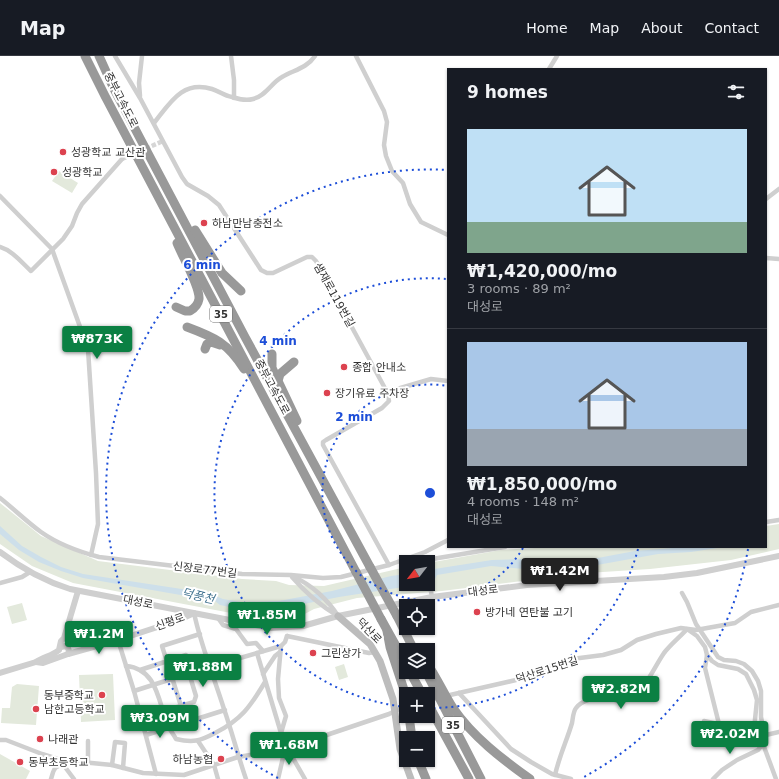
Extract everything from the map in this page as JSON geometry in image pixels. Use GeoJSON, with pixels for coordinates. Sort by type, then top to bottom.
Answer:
{"type":"FeatureCollection","features":[{"type":"Feature","properties":{"kind":"highway","name":"중부고속도로"},"geometry":{"type":"LineString","coordinates":[[85,56],[399,652]]}},
{"type":"Feature","properties":{"kind":"highway","name":"중부고속도로"},"geometry":{"type":"LineString","coordinates":[[99,56],[114,89],[181,216],[411,643]]}},
{"type":"Feature","properties":{"kind":"highway"},"geometry":{"type":"LineString","coordinates":[[181,216],[189,219],[222,273],[241,291]]}},
{"type":"Feature","properties":{"kind":"highway"},"geometry":{"type":"LineString","coordinates":[[172,221],[171,230],[196,286],[199,297],[198,304],[190,310],[176,307]]}},
{"type":"Feature","properties":{"kind":"highway"},"geometry":{"type":"LineString","coordinates":[[187,327],[218,340],[228,347],[248,376],[259,388]]}},
{"type":"Feature","properties":{"kind":"highway"},"geometry":{"type":"LineString","coordinates":[[205,349],[207,344],[214,342],[220,345],[239,361]]}},
{"type":"Feature","properties":{"kind":"highway"},"geometry":{"type":"LineString","coordinates":[[272,354],[272,368],[310,448],[320,474]]}},
{"type":"Feature","properties":{"kind":"highway"},"geometry":{"type":"LineString","coordinates":[[278,381],[280,374],[294,362]]}},
{"type":"Feature","properties":{"kind":"highway"},"geometry":{"type":"LineString","coordinates":[[387,631],[390,647],[403,687]]}},
{"type":"Feature","properties":{"kind":"highway"},"geometry":{"type":"LineString","coordinates":[[435,677],[454,708],[486,746],[530,779]]}},
{"type":"Feature","properties":{"kind":"highway","name":"35"},"geometry":{"type":"LineString","coordinates":[[430,679],[481,779]]}},
{"type":"Feature","properties":{"kind":"highway","name":"35"},"geometry":{"type":"LineString","coordinates":[[435,717],[469,779]]}},
{"type":"Feature","properties":{"kind":"highway"},"geometry":{"type":"LineString","coordinates":[[421,767],[426,779]]}},
{"type":"Feature","properties":{"kind":"main road","name":"덕산로"},"geometry":{"type":"LineString","coordinates":[[338,616],[370,644],[375,652],[387,679],[393,699],[400,749],[411,779]]}},
{"type":"Feature","properties":{"kind":"street","name":"샘재로119번길"},"geometry":{"type":"LineString","coordinates":[[115,56],[154,123],[182,177],[188,184],[218,204],[261,270],[267,273],[273,272],[312,257],[316,261],[387,392]]}},
{"type":"Feature","properties":{"kind":"street"},"geometry":{"type":"LineString","coordinates":[[140,98],[139,83],[142,56]]}},
{"type":"Feature","properties":{"kind":"street"},"geometry":{"type":"LineString","coordinates":[[232,56],[234,98]]}},
{"type":"Feature","properties":{"kind":"street"},"geometry":{"type":"LineString","coordinates":[[154,123],[175,97],[183,90],[192,87],[203,87],[213,89],[234,98],[252,100],[259,97],[281,78],[312,61],[315,56]]}},
{"type":"Feature","properties":{"kind":"street"},"geometry":{"type":"LineString","coordinates":[[356,56],[384,111],[387,122],[384,145],[386,156],[392,171],[402,183],[410,204],[421,222],[447,235]]}},
{"type":"Feature","properties":{"kind":"street"},"geometry":{"type":"LineString","coordinates":[[550,68],[556,56]]}},
{"type":"Feature","properties":{"kind":"street"},"geometry":{"type":"LineString","coordinates":[[0,247],[5,248],[14,254],[31,271],[68,232],[76,213],[82,204],[122,159]]}},
{"type":"Feature","properties":{"kind":"street"},"geometry":{"type":"LineString","coordinates":[[767,198],[779,189]]}},
{"type":"Feature","properties":{"kind":"street"},"geometry":{"type":"LineString","coordinates":[[0,196],[52,249],[88,349],[98,524],[91,554]]}},
{"type":"Feature","properties":{"kind":"street"},"geometry":{"type":"LineString","coordinates":[[767,258],[779,259]]}},
{"type":"Feature","properties":{"kind":"street"},"geometry":{"type":"LineString","coordinates":[[390,565],[323,445],[323,442],[382,408],[389,401],[387,392],[431,379],[447,381]]}},
{"type":"Feature","properties":{"kind":"street","name":"신장로77번길"},"geometry":{"type":"LineString","coordinates":[[0,498],[42,533],[64,544],[99,557],[242,574],[291,575],[322,578],[341,577],[390,565],[425,552],[447,541]]}},
{"type":"Feature","properties":{"kind":"street"},"geometry":{"type":"LineString","coordinates":[[767,522],[779,520]]}},
{"type":"Feature","properties":{"kind":"street"},"geometry":{"type":"LineString","coordinates":[[435,559],[499,548]]}},
{"type":"Feature","properties":{"kind":"street","name":"대성로"},"geometry":{"type":"LineString","coordinates":[[0,552],[30,572],[51,582],[78,591],[271,628],[303,626],[338,616],[432,597],[527,585],[664,577],[697,573],[779,556]]}},
{"type":"Feature","properties":{"kind":"street"},"geometry":{"type":"LineString","coordinates":[[0,583],[30,572]]}},
{"type":"Feature","properties":{"kind":"street"},"geometry":{"type":"LineString","coordinates":[[291,575],[306,582],[331,605],[338,616]]}},
{"type":"Feature","properties":{"kind":"street"},"geometry":{"type":"LineString","coordinates":[[291,575],[298,584],[324,608],[338,616]]}},
{"type":"Feature","properties":{"kind":"street"},"geometry":{"type":"LineString","coordinates":[[65,650],[61,641],[64,638],[78,591]]}},
{"type":"Feature","properties":{"kind":"street"},"geometry":{"type":"LineString","coordinates":[[431,591],[432,597]]}},
{"type":"Feature","properties":{"kind":"street"},"geometry":{"type":"LineString","coordinates":[[682,593],[691,609],[696,624],[718,657],[744,664],[752,671],[758,681],[761,691],[761,717],[766,735],[763,744],[758,750],[736,760],[722,770],[713,779]]}},
{"type":"Feature","properties":{"kind":"street","name":"덕산로15번길"},"geometry":{"type":"LineString","coordinates":[[450,695],[516,680],[532,672],[572,659],[602,655],[621,650],[637,640],[656,634],[681,628],[700,629],[735,623],[751,612],[779,605]]}},
{"type":"Feature","properties":{"kind":"street"},"geometry":{"type":"LineString","coordinates":[[194,613],[209,666],[225,710],[238,757],[246,779]]}},
{"type":"Feature","properties":{"kind":"street","name":"신평로"},"geometry":{"type":"LineString","coordinates":[[0,673],[36,662],[43,663],[65,650],[77,652],[118,640],[179,620],[194,613]]}},
{"type":"Feature","properties":{"kind":"street"},"geometry":{"type":"LineString","coordinates":[[218,618],[223,625],[236,629],[247,644],[256,643],[263,651]]}},
{"type":"Feature","properties":{"kind":"street"},"geometry":{"type":"LineString","coordinates":[[134,691],[209,666],[281,646],[285,642],[287,636],[285,627]]}},
{"type":"Feature","properties":{"kind":"street"},"geometry":{"type":"LineString","coordinates":[[555,774],[574,711],[577,707],[588,700],[603,697],[617,702],[622,702],[639,691],[656,668],[664,653],[687,629],[697,636],[705,647],[707,655],[705,668],[719,724],[717,743]]}},
{"type":"Feature","properties":{"kind":"street"},"geometry":{"type":"LineString","coordinates":[[181,706],[162,646],[200,634]]}},
{"type":"Feature","properties":{"kind":"street"},"geometry":{"type":"LineString","coordinates":[[287,636],[369,653],[375,652]]}},
{"type":"Feature","properties":{"kind":"street"},"geometry":{"type":"LineString","coordinates":[[118,640],[134,691],[156,774]]}},
{"type":"Feature","properties":{"kind":"street"},"geometry":{"type":"LineString","coordinates":[[281,646],[278,679],[279,698],[286,716],[281,733]]}},
{"type":"Feature","properties":{"kind":"street"},"geometry":{"type":"LineString","coordinates":[[262,674],[274,656],[280,652]]}},
{"type":"Feature","properties":{"kind":"street"},"geometry":{"type":"LineString","coordinates":[[257,653],[285,749],[278,779]]}},
{"type":"Feature","properties":{"kind":"street"},"geometry":{"type":"LineString","coordinates":[[140,670],[186,655]]}},
{"type":"Feature","properties":{"kind":"street"},"geometry":{"type":"LineString","coordinates":[[707,655],[718,665],[738,669],[746,674],[757,700],[754,729],[758,738],[763,744],[775,779],[779,778]]}},
{"type":"Feature","properties":{"kind":"street"},"geometry":{"type":"LineString","coordinates":[[126,666],[140,670],[148,675],[154,684],[168,727],[176,739],[188,742],[198,741],[230,726],[254,701],[265,682]]}},
{"type":"Feature","properties":{"kind":"street"},"geometry":{"type":"LineString","coordinates":[[164,711],[194,702],[196,696],[189,673]]}},
{"type":"Feature","properties":{"kind":"street"},"geometry":{"type":"LineString","coordinates":[[459,693],[511,749],[531,762],[555,774],[571,779]]}},
{"type":"Feature","properties":{"kind":"street"},"geometry":{"type":"LineString","coordinates":[[0,740],[6,740],[62,762],[112,765],[147,774],[184,777],[238,757],[285,749],[389,714],[399,708]]}},
{"type":"Feature","properties":{"kind":"street"},"geometry":{"type":"LineString","coordinates":[[146,735],[225,710]]}},
{"type":"Feature","properties":{"kind":"street"},"geometry":{"type":"LineString","coordinates":[[704,721],[736,728],[754,729]]}},
{"type":"Feature","properties":{"kind":"street"},"geometry":{"type":"LineString","coordinates":[[766,735],[779,732]]}},
{"type":"Feature","properties":{"kind":"street"},"geometry":{"type":"LineString","coordinates":[[88,741],[88,763]]}},
{"type":"Feature","properties":{"kind":"street"},"geometry":{"type":"LineString","coordinates":[[198,741],[214,765],[218,779]]}},
{"type":"Feature","properties":{"kind":"street"},"geometry":{"type":"LineString","coordinates":[[112,765],[115,742],[125,743],[123,768]]}},
{"type":"Feature","properties":{"kind":"street"},"geometry":{"type":"LineString","coordinates":[[285,749],[290,753],[305,779]]}},
{"type":"Feature","properties":{"kind":"street"},"geometry":{"type":"LineString","coordinates":[[51,779],[54,768],[62,762]]}},
{"type":"Feature","properties":{"kind":"street"},"geometry":{"type":"LineString","coordinates":[[62,762],[74,779]]}},
{"type":"Feature","properties":{"kind":"street"},"geometry":{"type":"LineString","coordinates":[[146,779],[147,774]]}},
{"type":"Feature","properties":{"kind":"shaded area"},"geometry":{"type":"Polygon","coordinates":[[[59,171],[78,183],[72,193],[52,181],[59,171]]]}},
{"type":"Feature","properties":{"kind":"shaded area"},"geometry":{"type":"Polygon","coordinates":[[[0,503],[41,536],[98,561],[242,579],[276,581],[289,585],[324,586],[399,569],[399,591],[435,591],[435,562],[501,550],[535,548],[767,548],[767,526],[779,524],[779,549],[731,560],[650,569],[587,573],[442,591],[357,598],[314,609],[301,616],[273,621],[73,583],[32,566],[0,544],[0,503]]]}},
{"type":"Feature","properties":{"kind":"shaded area"},"geometry":{"type":"Polygon","coordinates":[[[22,603],[27,620],[12,624],[7,607],[22,603]]]}},
{"type":"Feature","properties":{"kind":"shaded area"},"geometry":{"type":"Polygon","coordinates":[[[344,664],[348,677],[339,680],[335,667],[344,664]]]}},
{"type":"Feature","properties":{"kind":"shaded area"},"geometry":{"type":"Polygon","coordinates":[[[113,674],[115,720],[81,722],[79,675],[113,674]]]}},
{"type":"Feature","properties":{"kind":"shaded area"},"geometry":{"type":"Polygon","coordinates":[[[17,684],[39,686],[36,725],[1,723],[2,708],[10,708],[12,687],[17,684]]]}},
{"type":"Feature","properties":{"kind":"shaded area"},"geometry":{"type":"Polygon","coordinates":[[[0,754],[30,771],[26,779],[0,779],[0,754]]]}},
{"type":"Feature","properties":{"kind":"water","name":"덕풍천"},"geometry":{"type":"Polygon","coordinates":[[[0,526],[22,546],[41,557],[61,567],[83,574],[208,593],[223,599],[241,602],[279,601],[332,591],[399,575],[399,588],[339,597],[278,609],[239,609],[220,605],[215,601],[83,578],[39,562],[19,550],[0,534],[0,526]]]}},
{"type":"Feature","properties":{"kind":"water"},"geometry":{"type":"Polygon","coordinates":[[[673,548],[717,548],[691,552],[658,554],[586,567],[537,564],[524,569],[491,566],[437,575],[435,579],[435,569],[492,560],[587,560],[635,551],[673,548]]]}},
{"type":"Feature","properties":{"kind":"tunnel"},"geometry":{"type":"LineString","coordinates":[[122,159],[163,141]]}},
{"type":"Feature","properties":{"kind":"tunnel"},"geometry":{"type":"LineString","coordinates":[[435,698],[441,697]]}},
{"type":"Feature","properties":{"kind":"place","name":"성광학교 교산관"},"geometry":{"type":"Point","coordinates":[63,152]}},
{"type":"Feature","properties":{"kind":"place","name":"성광학교"},"geometry":{"type":"Point","coordinates":[54,172]}},
{"type":"Feature","properties":{"kind":"place","name":"하남만남충전소"},"geometry":{"type":"Point","coordinates":[204,223]}},
{"type":"Feature","properties":{"kind":"place","name":"종합 안내소"},"geometry":{"type":"Point","coordinates":[344,367]}},
{"type":"Feature","properties":{"kind":"place","name":"장기유료 주차장"},"geometry":{"type":"Point","coordinates":[327,393]}},
{"type":"Feature","properties":{"kind":"place","name":"방가네 연탄불 고기"},"geometry":{"type":"Point","coordinates":[477,612]}},
{"type":"Feature","properties":{"kind":"place","name":"그린상가"},"geometry":{"type":"Point","coordinates":[313,653]}},
{"type":"Feature","properties":{"kind":"place","name":"동부중학교"},"geometry":{"type":"Point","coordinates":[102,695]}},
{"type":"Feature","properties":{"kind":"place","name":"남한고등학교"},"geometry":{"type":"Point","coordinates":[36,709]}},
{"type":"Feature","properties":{"kind":"place","name":"나래관"},"geometry":{"type":"Point","coordinates":[40,739]}},
{"type":"Feature","properties":{"kind":"place","name":"하남농협"},"geometry":{"type":"Point","coordinates":[221,759]}},
{"type":"Feature","properties":{"kind":"place","name":"동부초등학교"},"geometry":{"type":"Point","coordinates":[20,762]}}]}
